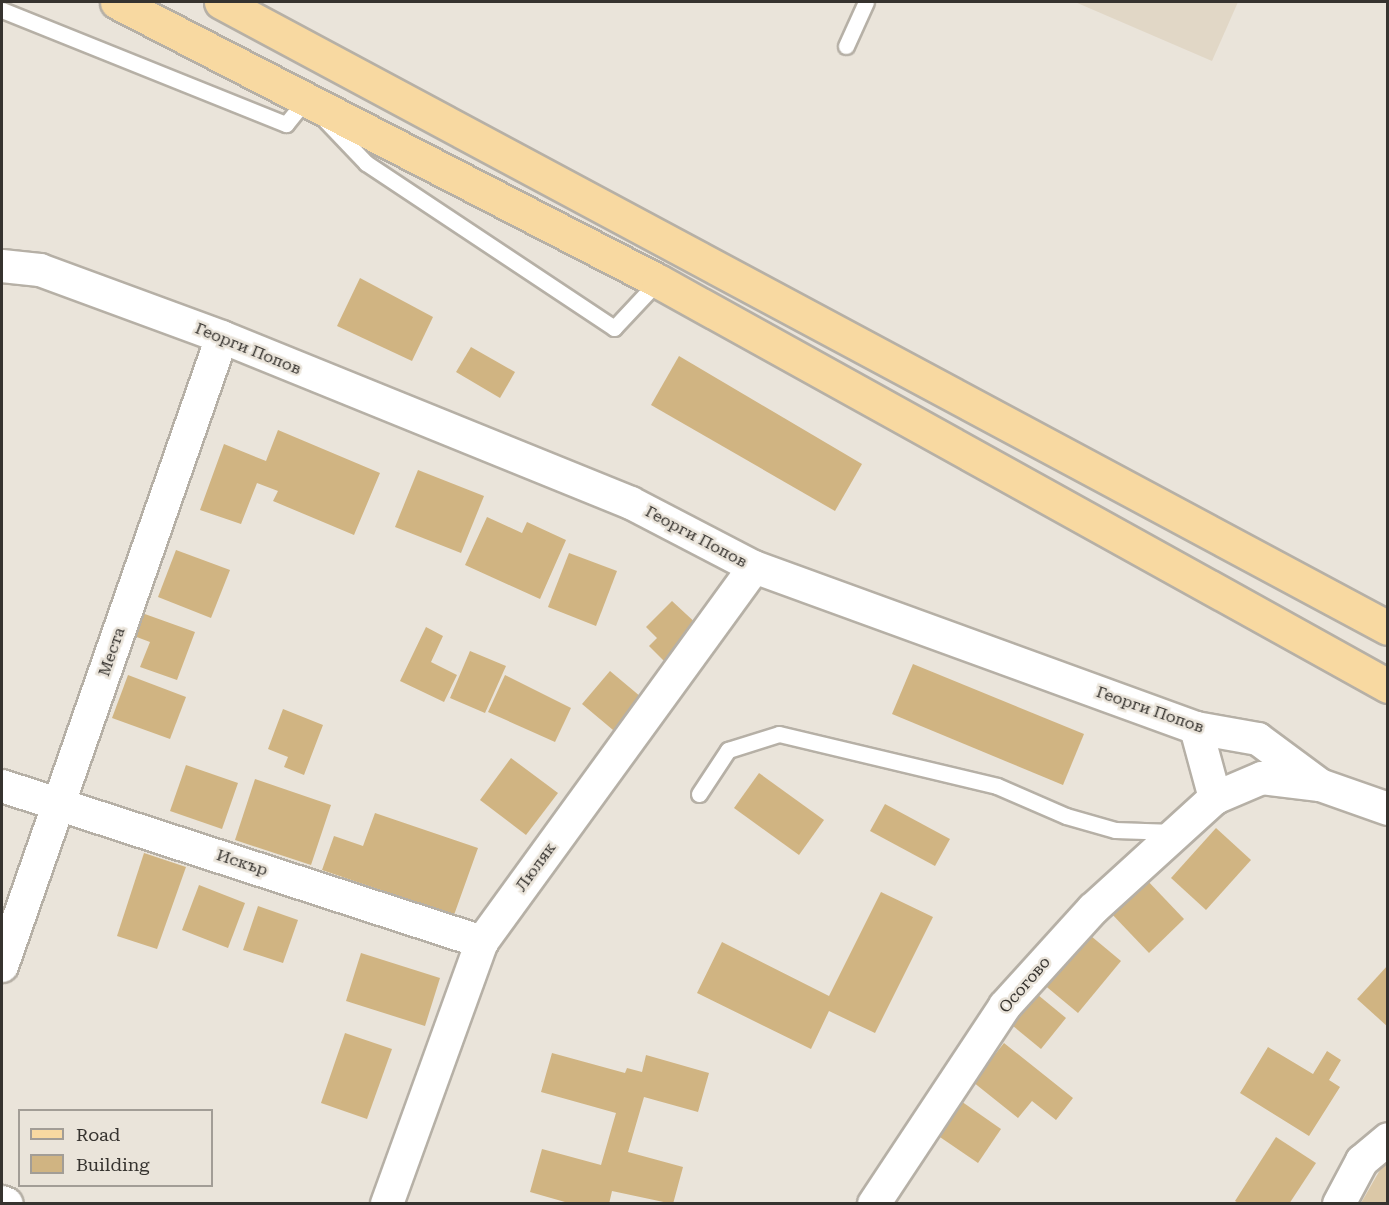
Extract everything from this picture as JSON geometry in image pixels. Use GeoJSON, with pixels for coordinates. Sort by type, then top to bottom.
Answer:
{"type":"FeatureCollection","features":[{"type":"Feature","properties":{"kind":"main road"},"geometry":{"type":"LineString","coordinates":[[117,2],[658,281],[1229,601],[1388,686]]}},
{"type":"Feature","properties":{"kind":"main road"},"geometry":{"type":"LineString","coordinates":[[221,2],[1388,628]]}},
{"type":"Feature","properties":{"kind":"main road"},"geometry":{"type":"LineString","coordinates":[[1252,556],[1388,620]]}},
{"type":"Feature","properties":{"kind":"main road"},"geometry":{"type":"LineString","coordinates":[[1229,601],[1388,706]]}},
{"type":"Feature","properties":{"kind":"street","name":"Георги Попов"},"geometry":{"type":"LineString","coordinates":[[2,266],[40,270],[222,338],[631,503],[754,567],[1196,728],[1258,739],[1320,785],[1388,809]]}},
{"type":"Feature","properties":{"kind":"street","name":"Места"},"geometry":{"type":"LineString","coordinates":[[2,966],[222,338]]}},
{"type":"Feature","properties":{"kind":"street","name":"Люляк"},"geometry":{"type":"LineString","coordinates":[[387,1203],[482,942],[754,567]]}},
{"type":"Feature","properties":{"kind":"street"},"geometry":{"type":"LineString","coordinates":[[1196,728],[1215,798],[1262,778],[1320,785]]}},
{"type":"Feature","properties":{"kind":"street","name":"Искър"},"geometry":{"type":"LineString","coordinates":[[2,786],[59,802],[482,942]]}},
{"type":"Feature","properties":{"kind":"street","name":"Осогово"},"geometry":{"type":"LineString","coordinates":[[874,1203],[1005,1006],[1093,909],[1181,832],[1215,798]]}},
{"type":"Feature","properties":{"kind":"street"},"geometry":{"type":"LineString","coordinates":[[1339,1203],[1362,1161],[1388,1139]]}},
{"type":"Feature","properties":{"kind":"street"},"geometry":{"type":"LineString","coordinates":[[2,1202],[8,1203]]}},
{"type":"Feature","properties":{"kind":"lane"},"geometry":{"type":"LineString","coordinates":[[846,46],[866,2]]}},
{"type":"Feature","properties":{"kind":"lane"},"geometry":{"type":"LineString","coordinates":[[2,10],[286,124],[304,98],[366,163],[614,328],[658,281]]}},
{"type":"Feature","properties":{"kind":"lane"},"geometry":{"type":"LineString","coordinates":[[699,794],[728,750],[779,734],[997,786],[1066,816],[1115,830],[1181,832]]}},
{"type":"Feature","properties":{"kind":"shaded area"},"geometry":{"type":"Polygon","coordinates":[[[1075,2],[1238,2],[1212,61],[1075,2]]]}},
{"type":"Feature","properties":{"kind":"shaded area"},"geometry":{"type":"Polygon","coordinates":[[[1387,1161],[1387,1203],[1361,1203],[1384,1163],[1387,1161]]]}},
{"type":"Feature","properties":{"kind":"building"},"geometry":{"type":"Polygon","coordinates":[[[360,278],[433,317],[412,361],[337,326],[360,278]]]}},
{"type":"Feature","properties":{"kind":"building"},"geometry":{"type":"Polygon","coordinates":[[[471,347],[515,372],[500,398],[456,372],[471,347]]]}},
{"type":"Feature","properties":{"kind":"building"},"geometry":{"type":"Polygon","coordinates":[[[679,356],[862,464],[835,511],[651,405],[679,356]]]}},
{"type":"Feature","properties":{"kind":"building"},"geometry":{"type":"Polygon","coordinates":[[[278,430],[380,473],[354,535],[273,501],[278,491],[257,483],[241,524],[200,510],[224,444],[266,461],[278,430]]]}},
{"type":"Feature","properties":{"kind":"building"},"geometry":{"type":"Polygon","coordinates":[[[418,470],[484,496],[461,553],[395,527],[418,470]]]}},
{"type":"Feature","properties":{"kind":"building"},"geometry":{"type":"Polygon","coordinates":[[[487,517],[522,533],[527,522],[566,540],[540,599],[465,565],[487,517]]]}},
{"type":"Feature","properties":{"kind":"building"},"geometry":{"type":"Polygon","coordinates":[[[176,550],[230,570],[211,618],[158,597],[176,550]]]}},
{"type":"Feature","properties":{"kind":"building"},"geometry":{"type":"Polygon","coordinates":[[[569,553],[617,571],[596,626],[548,607],[569,553]]]}},
{"type":"Feature","properties":{"kind":"building"},"geometry":{"type":"Polygon","coordinates":[[[672,601],[700,627],[666,663],[649,646],[657,638],[646,627],[672,601]]]}},
{"type":"Feature","properties":{"kind":"building"},"geometry":{"type":"Polygon","coordinates":[[[142,613],[195,632],[177,680],[140,667],[150,642],[134,636],[142,613]]]}},
{"type":"Feature","properties":{"kind":"building"},"geometry":{"type":"Polygon","coordinates":[[[426,627],[443,636],[431,662],[457,675],[444,702],[400,681],[426,627]]]}},
{"type":"Feature","properties":{"kind":"building"},"geometry":{"type":"Polygon","coordinates":[[[470,651],[506,666],[485,713],[450,698],[470,651]]]}},
{"type":"Feature","properties":{"kind":"building"},"geometry":{"type":"Polygon","coordinates":[[[913,664],[1084,734],[1063,785],[892,714],[913,664]]]}},
{"type":"Feature","properties":{"kind":"building"},"geometry":{"type":"Polygon","coordinates":[[[610,671],[647,702],[619,735],[582,704],[610,671]]]}},
{"type":"Feature","properties":{"kind":"building"},"geometry":{"type":"Polygon","coordinates":[[[128,675],[186,697],[170,739],[112,718],[128,675]]]}},
{"type":"Feature","properties":{"kind":"building"},"geometry":{"type":"Polygon","coordinates":[[[505,675],[571,708],[555,742],[488,712],[505,675]]]}},
{"type":"Feature","properties":{"kind":"building"},"geometry":{"type":"Polygon","coordinates":[[[283,709],[323,725],[304,775],[284,767],[288,757],[268,749],[283,709]]]}},
{"type":"Feature","properties":{"kind":"building"},"geometry":{"type":"Polygon","coordinates":[[[511,758],[558,793],[526,835],[480,800],[511,758]]]}},
{"type":"Feature","properties":{"kind":"building"},"geometry":{"type":"Polygon","coordinates":[[[186,765],[238,783],[222,829],[170,811],[186,765]]]}},
{"type":"Feature","properties":{"kind":"building"},"geometry":{"type":"Polygon","coordinates":[[[759,773],[824,820],[799,855],[734,808],[759,773]]]}},
{"type":"Feature","properties":{"kind":"building"},"geometry":{"type":"Polygon","coordinates":[[[255,779],[331,805],[311,865],[235,840],[255,779]]]}},
{"type":"Feature","properties":{"kind":"building"},"geometry":{"type":"Polygon","coordinates":[[[885,804],[950,839],[935,866],[870,831],[885,804]]]}},
{"type":"Feature","properties":{"kind":"building"},"geometry":{"type":"Polygon","coordinates":[[[375,813],[478,848],[454,915],[322,870],[334,836],[363,846],[375,813]]]}},
{"type":"Feature","properties":{"kind":"building"},"geometry":{"type":"Polygon","coordinates":[[[1216,828],[1251,860],[1206,910],[1171,878],[1216,828]]]}},
{"type":"Feature","properties":{"kind":"building"},"geometry":{"type":"Polygon","coordinates":[[[144,853],[186,867],[157,949],[117,936],[144,853]]]}},
{"type":"Feature","properties":{"kind":"building"},"geometry":{"type":"Polygon","coordinates":[[[1144,877],[1184,919],[1149,953],[1109,911],[1144,877]]]}},
{"type":"Feature","properties":{"kind":"building"},"geometry":{"type":"Polygon","coordinates":[[[199,885],[245,903],[228,948],[182,930],[199,885]]]}},
{"type":"Feature","properties":{"kind":"building"},"geometry":{"type":"Polygon","coordinates":[[[881,892],[933,917],[875,1033],[829,1011],[811,1049],[697,993],[722,942],[829,996],[881,892]]]}},
{"type":"Feature","properties":{"kind":"building"},"geometry":{"type":"Polygon","coordinates":[[[258,906],[298,920],[283,963],[243,950],[258,906]]]}},
{"type":"Feature","properties":{"kind":"building"},"geometry":{"type":"Polygon","coordinates":[[[1085,931],[1121,961],[1078,1013],[1042,983],[1085,931]]]}},
{"type":"Feature","properties":{"kind":"building"},"geometry":{"type":"Polygon","coordinates":[[[361,953],[440,978],[425,1026],[346,1001],[361,953]]]}},
{"type":"Feature","properties":{"kind":"building"},"geometry":{"type":"Polygon","coordinates":[[[1388,965],[1388,1027],[1357,999],[1388,965]]]}},
{"type":"Feature","properties":{"kind":"building"},"geometry":{"type":"Polygon","coordinates":[[[1032,990],[1066,1018],[1041,1049],[1007,1021],[1032,990]]]}},
{"type":"Feature","properties":{"kind":"building"},"geometry":{"type":"Polygon","coordinates":[[[345,1033],[392,1049],[367,1119],[321,1103],[345,1033]]]}},
{"type":"Feature","properties":{"kind":"building"},"geometry":{"type":"Polygon","coordinates":[[[1004,1043],[1073,1098],[1056,1120],[1032,1101],[1018,1118],[973,1082],[1004,1043]]]}},
{"type":"Feature","properties":{"kind":"building"},"geometry":{"type":"Polygon","coordinates":[[[1268,1047],[1313,1074],[1327,1051],[1341,1060],[1329,1080],[1340,1087],[1309,1136],[1240,1093],[1268,1047]]]}},
{"type":"Feature","properties":{"kind":"building"},"geometry":{"type":"Polygon","coordinates":[[[552,1053],[625,1073],[627,1068],[642,1072],[646,1055],[709,1073],[698,1112],[644,1097],[628,1152],[683,1167],[673,1204],[612,1191],[609,1204],[572,1204],[530,1192],[542,1149],[601,1165],[616,1113],[541,1092],[552,1053]]]}},
{"type":"Feature","properties":{"kind":"building"},"geometry":{"type":"Polygon","coordinates":[[[958,1099],[1001,1129],[978,1163],[934,1133],[958,1099]]]}},
{"type":"Feature","properties":{"kind":"building"},"geometry":{"type":"Polygon","coordinates":[[[1276,1137],[1316,1163],[1289,1204],[1240,1204],[1235,1201],[1276,1137]]]}}]}
